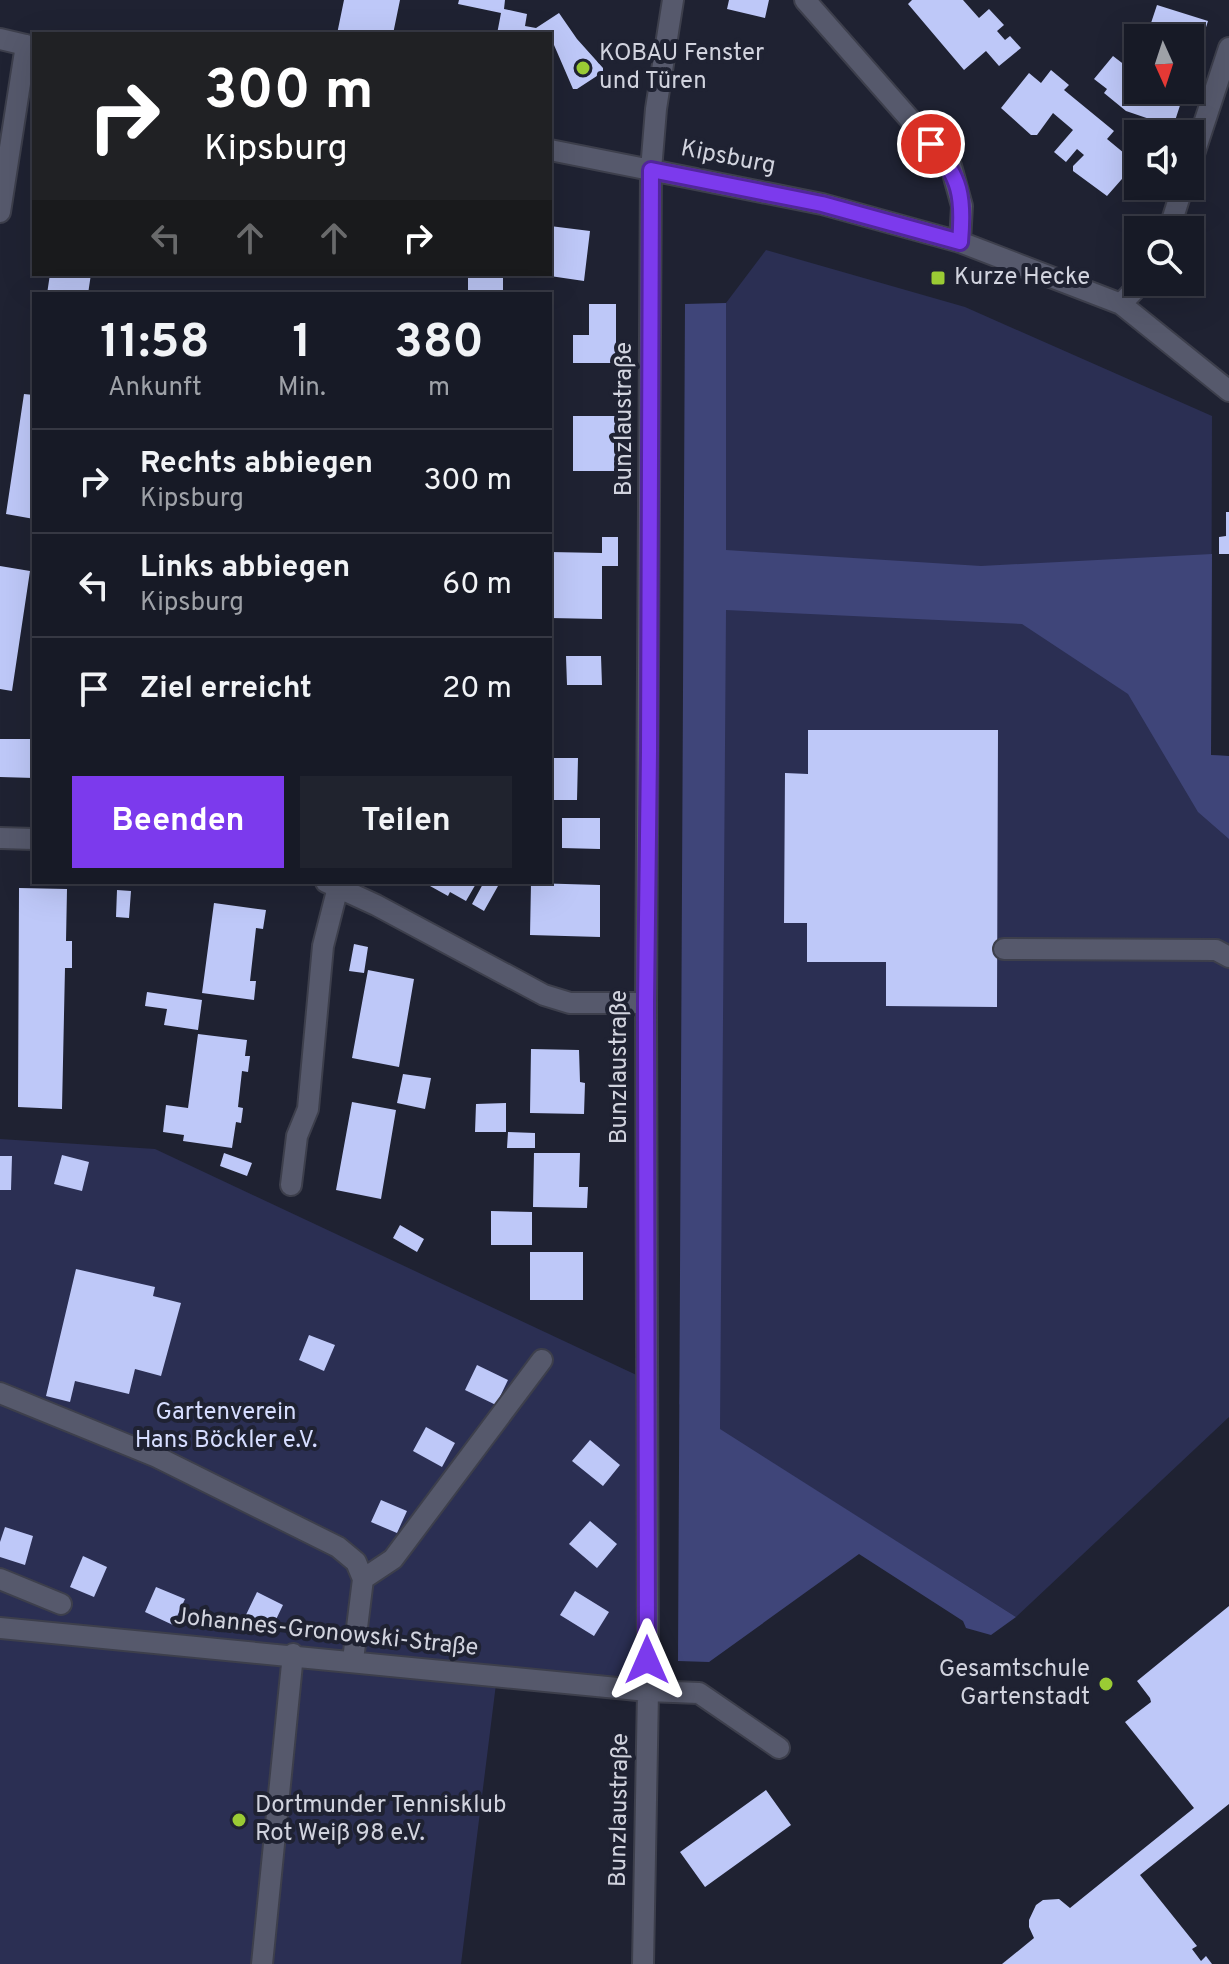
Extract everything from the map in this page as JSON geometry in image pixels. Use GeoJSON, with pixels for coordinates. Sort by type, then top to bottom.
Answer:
{"type":"FeatureCollection","features":[{"type":"Feature","properties":{"kind":"street","name":"Kipsburg"},"geometry":{"type":"LineString","coordinates":[[673,0],[656,109],[651,170],[822,204],[960,242],[1121,304],[1229,391]]}},
{"type":"Feature","properties":{"kind":"street"},"geometry":{"type":"LineString","coordinates":[[805,0],[951,166],[962,206],[960,242]]}},
{"type":"Feature","properties":{"kind":"street"},"geometry":{"type":"LineString","coordinates":[[0,39],[30,46],[0,212]]}},
{"type":"Feature","properties":{"kind":"street"},"geometry":{"type":"LineString","coordinates":[[1204,124],[1229,48]]}},
{"type":"Feature","properties":{"kind":"street"},"geometry":{"type":"LineString","coordinates":[[552,150],[651,170]]}},
{"type":"Feature","properties":{"kind":"street","name":"Bunzlaustraße"},"geometry":{"type":"LineString","coordinates":[[643,1964],[648,1691],[646,1003],[651,170]]}},
{"type":"Feature","properties":{"kind":"street"},"geometry":{"type":"LineString","coordinates":[[1121,304],[1129,296]]}},
{"type":"Feature","properties":{"kind":"street"},"geometry":{"type":"LineString","coordinates":[[0,838],[32,839]]}},
{"type":"Feature","properties":{"kind":"street"},"geometry":{"type":"LineString","coordinates":[[291,1185],[297,1136],[308,1109],[332,884],[544,995],[570,1003],[646,1003]]}},
{"type":"Feature","properties":{"kind":"street"},"geometry":{"type":"LineString","coordinates":[[1004,949],[1216,950],[1229,957]]}},
{"type":"Feature","properties":{"kind":"street"},"geometry":{"type":"LineString","coordinates":[[363,1579],[393,1559],[542,1360]]}},
{"type":"Feature","properties":{"kind":"street"},"geometry":{"type":"LineString","coordinates":[[0,1393],[145,1452],[338,1547],[356,1562],[363,1579],[353,1660]]}},
{"type":"Feature","properties":{"kind":"street"},"geometry":{"type":"LineString","coordinates":[[0,1579],[61,1604]]}},
{"type":"Feature","properties":{"kind":"street","name":"Johannes-Gronowski-Straße"},"geometry":{"type":"LineString","coordinates":[[0,1628],[293,1654],[648,1691],[699,1693],[779,1748]]}},
{"type":"Feature","properties":{"kind":"street"},"geometry":{"type":"LineString","coordinates":[[262,1964],[293,1654]]}},
{"type":"Feature","properties":{"kind":"green space"},"geometry":{"type":"Polygon","coordinates":[[[766,250],[965,307],[1212,416],[1211,755],[1229,756],[1229,1417],[1016,1617],[679,1404],[725,582],[726,303],[766,250]]]}},
{"type":"Feature","properties":{"kind":"green space","name":"Gartenverein Hans Böckler e.V."},"geometry":{"type":"Polygon","coordinates":[[[0,1139],[155,1149],[645,1379],[648,1691],[497,1676],[461,1964],[0,1964],[0,1139]]]}},
{"type":"Feature","properties":{"kind":"shaded area"},"geometry":{"type":"Polygon","coordinates":[[[726,303],[726,550],[981,566],[1212,554],[1211,755],[1229,756],[1229,839],[1198,812],[1128,694],[1022,624],[726,610],[720,1429],[1016,1617],[991,1635],[966,1628],[963,1621],[859,1554],[709,1662],[678,1661],[685,304],[726,303]]]}},
{"type":"Feature","properties":{"kind":"building"},"geometry":{"type":"Polygon","coordinates":[[[344,0],[400,0],[393,32],[337,32],[344,0]]]}},
{"type":"Feature","properties":{"kind":"building"},"geometry":{"type":"Polygon","coordinates":[[[459,0],[505,0],[504,9],[527,14],[525,26],[536,28],[559,13],[603,72],[573,89],[552,46],[552,32],[497,32],[501,13],[458,4],[459,0]]]}},
{"type":"Feature","properties":{"kind":"building"},"geometry":{"type":"Polygon","coordinates":[[[729,0],[769,0],[765,18],[727,9],[729,0]]]}},
{"type":"Feature","properties":{"kind":"building"},"geometry":{"type":"Polygon","coordinates":[[[912,0],[963,0],[979,18],[989,9],[1004,25],[997,31],[1005,40],[1010,36],[1021,48],[999,66],[986,51],[964,70],[908,4],[912,0]]]}},
{"type":"Feature","properties":{"kind":"building"},"geometry":{"type":"Polygon","coordinates":[[[1157,5],[1208,21],[1204,33],[1204,24],[1151,24],[1157,5]]]}},
{"type":"Feature","properties":{"kind":"building"},"geometry":{"type":"Polygon","coordinates":[[[1113,56],[1124,64],[1124,104],[1180,104],[1175,120],[1152,120],[1126,111],[1104,93],[1107,89],[1094,79],[1113,56]]]}},
{"type":"Feature","properties":{"kind":"building"},"geometry":{"type":"Polygon","coordinates":[[[1051,70],[1069,85],[1064,90],[1114,131],[1107,139],[1124,153],[1124,177],[1107,196],[1073,171],[1073,166],[1084,155],[1077,149],[1066,162],[1054,152],[1073,130],[1053,113],[1037,135],[1031,135],[1001,108],[1029,73],[1041,83],[1051,70]]]}},
{"type":"Feature","properties":{"kind":"building"},"geometry":{"type":"Polygon","coordinates":[[[552,226],[590,231],[584,281],[550,276],[552,226]]]}},
{"type":"Feature","properties":{"kind":"building"},"geometry":{"type":"Polygon","coordinates":[[[50,276],[91,276],[88,292],[47,292],[50,276]]]}},
{"type":"Feature","properties":{"kind":"building"},"geometry":{"type":"Polygon","coordinates":[[[468,276],[503,276],[503,292],[468,292],[468,276]]]}},
{"type":"Feature","properties":{"kind":"building"},"geometry":{"type":"Polygon","coordinates":[[[589,304],[616,304],[616,363],[573,363],[573,335],[589,335],[589,304]]]}},
{"type":"Feature","properties":{"kind":"building"},"geometry":{"type":"Polygon","coordinates":[[[24,394],[32,395],[32,519],[6,514],[24,394]]]}},
{"type":"Feature","properties":{"kind":"building"},"geometry":{"type":"Polygon","coordinates":[[[573,416],[616,416],[616,471],[573,471],[573,416]]]}},
{"type":"Feature","properties":{"kind":"building"},"geometry":{"type":"Polygon","coordinates":[[[1226,512],[1229,512],[1229,554],[1219,554],[1219,537],[1226,536],[1226,512]]]}},
{"type":"Feature","properties":{"kind":"building"},"geometry":{"type":"Polygon","coordinates":[[[602,537],[618,537],[618,566],[602,566],[602,619],[552,618],[552,552],[602,553],[602,537]]]}},
{"type":"Feature","properties":{"kind":"building"},"geometry":{"type":"Polygon","coordinates":[[[0,566],[30,571],[12,691],[0,689],[0,566]]]}},
{"type":"Feature","properties":{"kind":"building"},"geometry":{"type":"Polygon","coordinates":[[[566,656],[601,656],[602,685],[567,685],[566,656]]]}},
{"type":"Feature","properties":{"kind":"building"},"geometry":{"type":"Polygon","coordinates":[[[808,730],[998,730],[997,1007],[886,1006],[886,962],[807,962],[807,923],[784,923],[785,773],[808,774],[808,730]]]}},
{"type":"Feature","properties":{"kind":"building"},"geometry":{"type":"Polygon","coordinates":[[[0,739],[32,739],[32,778],[0,777],[0,739]]]}},
{"type":"Feature","properties":{"kind":"building"},"geometry":{"type":"Polygon","coordinates":[[[552,758],[578,758],[577,800],[552,800],[552,758]]]}},
{"type":"Feature","properties":{"kind":"building"},"geometry":{"type":"Polygon","coordinates":[[[562,818],[600,818],[600,849],[562,848],[562,818]]]}},
{"type":"Feature","properties":{"kind":"building"},"geometry":{"type":"Polygon","coordinates":[[[432,884],[476,884],[466,901],[430,886],[432,884]]]}},
{"type":"Feature","properties":{"kind":"building"},"geometry":{"type":"Polygon","coordinates":[[[483,884],[498,886],[484,911],[472,904],[483,884]]]}},
{"type":"Feature","properties":{"kind":"building"},"geometry":{"type":"Polygon","coordinates":[[[531,884],[600,885],[600,937],[530,935],[531,884]]]}},
{"type":"Feature","properties":{"kind":"building"},"geometry":{"type":"Polygon","coordinates":[[[19,888],[67,889],[66,941],[72,941],[72,968],[65,968],[62,1109],[18,1107],[19,888]]]}},
{"type":"Feature","properties":{"kind":"building"},"geometry":{"type":"Polygon","coordinates":[[[117,890],[131,891],[129,918],[116,917],[117,890]]]}},
{"type":"Feature","properties":{"kind":"building"},"geometry":{"type":"Polygon","coordinates":[[[214,903],[266,910],[263,929],[256,928],[250,981],[256,981],[254,1000],[202,993],[214,903]]]}},
{"type":"Feature","properties":{"kind":"building"},"geometry":{"type":"Polygon","coordinates":[[[354,944],[368,947],[364,973],[349,971],[354,944]]]}},
{"type":"Feature","properties":{"kind":"building"},"geometry":{"type":"Polygon","coordinates":[[[368,970],[414,979],[399,1067],[352,1058],[368,970]]]}},
{"type":"Feature","properties":{"kind":"building"},"geometry":{"type":"Polygon","coordinates":[[[147,992],[202,1000],[198,1030],[164,1025],[167,1009],[145,1006],[147,992]]]}},
{"type":"Feature","properties":{"kind":"building"},"geometry":{"type":"Polygon","coordinates":[[[198,1034],[247,1040],[245,1056],[250,1056],[248,1072],[242,1071],[238,1107],[243,1108],[242,1116],[241,1123],[236,1122],[232,1148],[183,1141],[184,1135],[163,1132],[166,1105],[188,1108],[198,1034]]]}},
{"type":"Feature","properties":{"kind":"building"},"geometry":{"type":"Polygon","coordinates":[[[531,1049],[579,1050],[580,1082],[585,1083],[584,1114],[530,1113],[531,1049]]]}},
{"type":"Feature","properties":{"kind":"building"},"geometry":{"type":"Polygon","coordinates":[[[403,1074],[431,1078],[425,1109],[397,1103],[403,1074]]]}},
{"type":"Feature","properties":{"kind":"building"},"geometry":{"type":"Polygon","coordinates":[[[352,1102],[396,1110],[381,1199],[336,1190],[352,1102]]]}},
{"type":"Feature","properties":{"kind":"building"},"geometry":{"type":"Polygon","coordinates":[[[506,1103],[506,1132],[475,1132],[476,1104],[506,1103]]]}},
{"type":"Feature","properties":{"kind":"building"},"geometry":{"type":"Polygon","coordinates":[[[508,1132],[535,1133],[535,1148],[507,1148],[508,1132]]]}},
{"type":"Feature","properties":{"kind":"building"},"geometry":{"type":"Polygon","coordinates":[[[224,1153],[252,1163],[247,1176],[220,1166],[224,1153]]]}},
{"type":"Feature","properties":{"kind":"building"},"geometry":{"type":"Polygon","coordinates":[[[534,1153],[580,1153],[579,1187],[588,1187],[587,1208],[533,1207],[534,1153]]]}},
{"type":"Feature","properties":{"kind":"building"},"geometry":{"type":"Polygon","coordinates":[[[62,1155],[89,1162],[82,1191],[54,1184],[62,1155]]]}},
{"type":"Feature","properties":{"kind":"building"},"geometry":{"type":"Polygon","coordinates":[[[0,1156],[12,1156],[11,1190],[0,1190],[0,1156]]]}},
{"type":"Feature","properties":{"kind":"building"},"geometry":{"type":"Polygon","coordinates":[[[491,1211],[532,1212],[532,1245],[491,1245],[491,1211]]]}},
{"type":"Feature","properties":{"kind":"building"},"geometry":{"type":"Polygon","coordinates":[[[400,1225],[424,1239],[417,1252],[393,1238],[400,1225]]]}},
{"type":"Feature","properties":{"kind":"building"},"geometry":{"type":"Polygon","coordinates":[[[530,1252],[583,1252],[583,1300],[530,1300],[530,1252]]]}},
{"type":"Feature","properties":{"kind":"building"},"geometry":{"type":"Polygon","coordinates":[[[76,1269],[155,1287],[153,1296],[181,1303],[161,1376],[135,1369],[129,1394],[75,1381],[70,1402],[46,1396],[76,1269]]]}},
{"type":"Feature","properties":{"kind":"building"},"geometry":{"type":"Polygon","coordinates":[[[309,1335],[335,1345],[324,1371],[299,1360],[309,1335]]]}},
{"type":"Feature","properties":{"kind":"building"},"geometry":{"type":"Polygon","coordinates":[[[477,1365],[508,1380],[496,1405],[465,1390],[477,1365]]]}},
{"type":"Feature","properties":{"kind":"building"},"geometry":{"type":"Polygon","coordinates":[[[426,1427],[455,1443],[442,1467],[413,1451],[426,1427]]]}},
{"type":"Feature","properties":{"kind":"building"},"geometry":{"type":"Polygon","coordinates":[[[590,1440],[620,1465],[603,1486],[572,1461],[590,1440]]]}},
{"type":"Feature","properties":{"kind":"building"},"geometry":{"type":"Polygon","coordinates":[[[381,1500],[407,1511],[397,1533],[371,1522],[381,1500]]]}},
{"type":"Feature","properties":{"kind":"building"},"geometry":{"type":"Polygon","coordinates":[[[590,1521],[617,1544],[597,1568],[569,1544],[590,1521]]]}},
{"type":"Feature","properties":{"kind":"building"},"geometry":{"type":"Polygon","coordinates":[[[5,1527],[33,1536],[25,1565],[0,1557],[0,1542],[5,1527]]]}},
{"type":"Feature","properties":{"kind":"building"},"geometry":{"type":"Polygon","coordinates":[[[83,1556],[107,1567],[94,1597],[70,1587],[83,1556]]]}},
{"type":"Feature","properties":{"kind":"building"},"geometry":{"type":"Polygon","coordinates":[[[156,1587],[185,1599],[173,1625],[145,1612],[156,1587]]]}},
{"type":"Feature","properties":{"kind":"building"},"geometry":{"type":"Polygon","coordinates":[[[575,1591],[609,1612],[594,1636],[560,1615],[575,1591]]]}},
{"type":"Feature","properties":{"kind":"building"},"geometry":{"type":"Polygon","coordinates":[[[257,1592],[283,1605],[270,1632],[244,1619],[257,1592]]]}},
{"type":"Feature","properties":{"kind":"building"},"geometry":{"type":"Polygon","coordinates":[[[1229,1606],[1229,1804],[1140,1875],[1197,1946],[1192,1949],[1201,1961],[1206,1956],[1212,1964],[1002,1964],[1034,1938],[1029,1920],[1036,1905],[1043,1900],[1059,1899],[1070,1908],[1194,1808],[1125,1722],[1151,1702],[1137,1681],[1229,1606]]]}},
{"type":"Feature","properties":{"kind":"building"},"geometry":{"type":"Polygon","coordinates":[[[766,1790],[791,1825],[705,1887],[680,1852],[766,1790]]]}},
{"type":"Feature","properties":{"kind":"place","name":"KOBAU Fenster und Türen"},"geometry":{"type":"Point","coordinates":[583,68]}},
{"type":"Feature","properties":{"kind":"place","name":"Kurze Hecke"},"geometry":{"type":"Point","coordinates":[938,278]}},
{"type":"Feature","properties":{"kind":"place","name":"Gesamtschule Gartenstadt"},"geometry":{"type":"Point","coordinates":[1106,1684]}},
{"type":"Feature","properties":{"kind":"place","name":"Dortmunder Tennisklub Rot Weiß 98 e.V."},"geometry":{"type":"Point","coordinates":[239,1820]}},
{"type":"Feature","properties":{"kind":"route"},"geometry":{"type":"LineString","coordinates":[[647,1660],[646,1003],[653,266],[651,170],[822,204],[960,242],[962,206],[958,185],[951,166],[931,144]]}}]}
